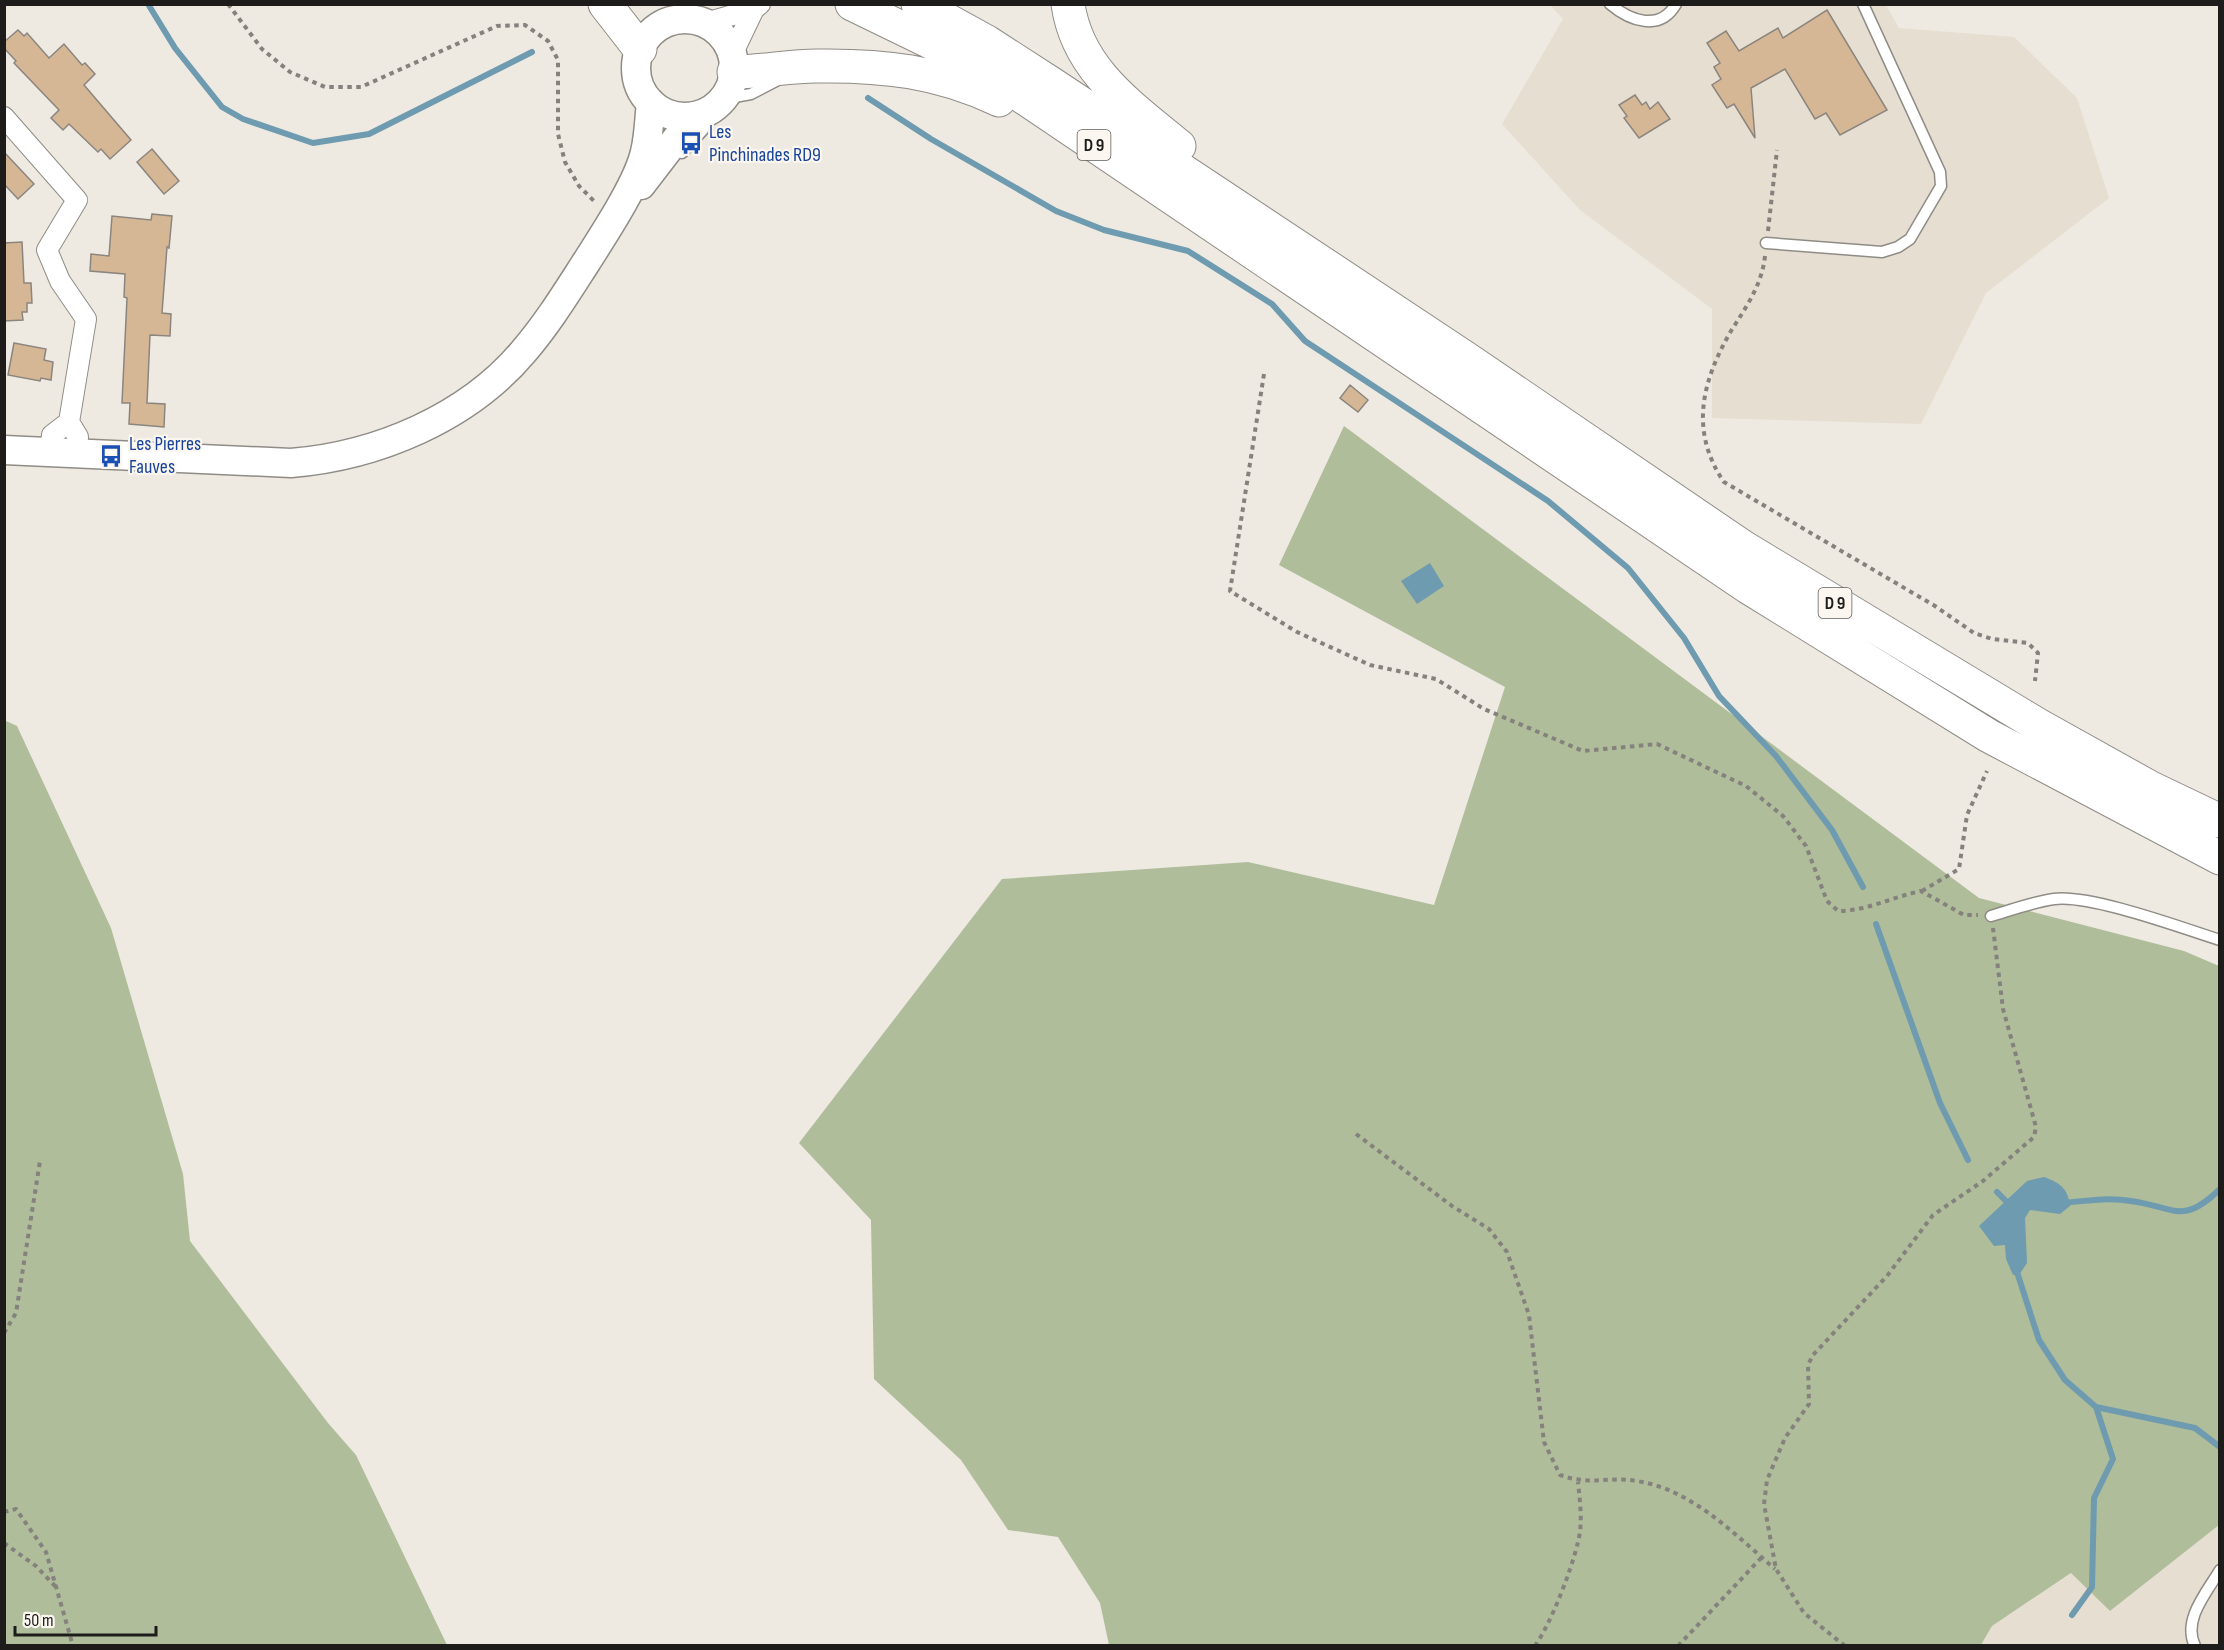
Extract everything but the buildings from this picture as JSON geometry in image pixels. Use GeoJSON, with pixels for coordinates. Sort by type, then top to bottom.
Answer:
{"type":"FeatureCollection","features":[{"type":"Feature","properties":{"kind":"highway"},"geometry":{"type":"LineString","coordinates":[[605,4],[640,49]]}},
{"type":"Feature","properties":{"kind":"highway","name":"D 9"},"geometry":{"type":"LineString","coordinates":[[852,4],[957,55],[995,78],[1768,599],[1989,736],[2220,858]]}},
{"type":"Feature","properties":{"kind":"highway","name":"D 9"},"geometry":{"type":"LineString","coordinates":[[918,4],[987,42],[1052,84],[1467,359],[1743,548],[2038,725],[2151,788],[2220,821]]}},
{"type":"Feature","properties":{"kind":"highway"},"geometry":{"type":"LineString","coordinates":[[1068,4],[1074,32],[1086,59],[1119,96],[1202,165],[1467,359]]}},
{"type":"Feature","properties":{"kind":"highway"},"geometry":{"type":"LineString","coordinates":[[719,90],[814,66],[899,69],[946,78],[1001,102],[1328,302]]}},
{"type":"Feature","properties":{"kind":"highway"},"geometry":{"type":"LineString","coordinates":[[2038,725],[2220,802]]}},
{"type":"Feature","properties":{"kind":"street"},"geometry":{"type":"LineString","coordinates":[[615,216],[719,90],[757,7]]}},
{"type":"Feature","properties":{"kind":"street"},"geometry":{"type":"LineString","coordinates":[[705,23],[726,42],[719,90],[678,116],[663,112],[642,91],[637,77],[636,63],[640,49],[648,36],[660,26],[682,20],[705,23],[757,7]]}},
{"type":"Feature","properties":{"kind":"street"},"geometry":{"type":"LineString","coordinates":[[4,450],[291,463],[324,460],[363,451],[400,438],[440,418],[476,394],[518,358],[557,308],[615,216],[645,155],[651,102]]}},
{"type":"Feature","properties":{"kind":"street"},"geometry":{"type":"LineString","coordinates":[[4,117],[77,200],[47,250],[60,281],[86,319],[69,423],[78,437],[63,453]]}},
{"type":"Feature","properties":{"kind":"street"},"geometry":{"type":"LineString","coordinates":[[63,453],[52,435],[69,423]]}},
{"type":"Feature","properties":{"kind":"lane"},"geometry":{"type":"LineString","coordinates":[[1610,4],[1626,18],[1645,22],[1666,16],[1676,4]]}},
{"type":"Feature","properties":{"kind":"lane"},"geometry":{"type":"LineString","coordinates":[[1766,243],[1882,252],[1898,248],[1910,239],[1941,186],[1940,172],[1863,4]]}},
{"type":"Feature","properties":{"kind":"lane"},"geometry":{"type":"LineString","coordinates":[[1991,916],[2055,898],[2068,898],[2127,912],[2220,940]]}},
{"type":"Feature","properties":{"kind":"lane"},"geometry":{"type":"LineString","coordinates":[[2195,1646],[2191,1638],[2191,1619],[2220,1570]]}},
{"type":"Feature","properties":{"kind":"path"},"geometry":{"type":"LineString","coordinates":[[228,4],[261,49],[290,72],[326,87],[360,87],[497,26],[525,25],[548,41],[558,60],[558,134],[565,162],[589,199],[615,216]]}},
{"type":"Feature","properties":{"kind":"path"},"geometry":{"type":"LineString","coordinates":[[1778,150],[1766,243],[1757,289],[1729,334],[1702,397],[1701,419],[1711,463],[1724,482],[1935,606],[1974,633],[1992,639],[2028,643],[2038,653],[2035,681]]}},
{"type":"Feature","properties":{"kind":"path"},"geometry":{"type":"LineString","coordinates":[[1264,374],[1230,591],[1297,632],[1370,665],[1436,679],[1484,709],[1583,751],[1657,744],[1746,786],[1783,816],[1806,846],[1827,901],[1838,911],[1858,911],[1902,895],[1921,891],[1959,869],[1967,815],[1987,771]]}},
{"type":"Feature","properties":{"kind":"path"},"geometry":{"type":"LineString","coordinates":[[1776,1569],[1764,1504],[1767,1480],[1785,1438],[1809,1404],[1808,1365],[1813,1355],[1887,1276],[1933,1215],[1983,1181],[2034,1137],[2036,1127],[2003,1009],[1991,916],[1964,915],[1921,891]]}},
{"type":"Feature","properties":{"kind":"path"},"geometry":{"type":"LineString","coordinates":[[1356,1134],[1452,1206],[1489,1229],[1507,1251],[1529,1315],[1544,1442],[1560,1475],[1578,1482],[1636,1481],[1676,1493],[1718,1520],[1776,1569],[1804,1613],[1845,1646]]}},
{"type":"Feature","properties":{"kind":"path"},"geometry":{"type":"LineString","coordinates":[[4,1333],[16,1313],[40,1161]]}},
{"type":"Feature","properties":{"kind":"path"},"geometry":{"type":"LineString","coordinates":[[1535,1646],[1546,1630],[1578,1542],[1581,1507],[1578,1482]]}},
{"type":"Feature","properties":{"kind":"path"},"geometry":{"type":"LineString","coordinates":[[4,1512],[16,1509],[46,1552],[73,1646]]}},
{"type":"Feature","properties":{"kind":"path"},"geometry":{"type":"LineString","coordinates":[[4,1543],[36,1566],[56,1586]]}},
{"type":"Feature","properties":{"kind":"path"},"geometry":{"type":"LineString","coordinates":[[1678,1646],[1762,1557]]}},
{"type":"Feature","properties":{"kind":"shaded area"},"geometry":{"type":"Polygon","coordinates":[[[1550,5],[1886,5],[1899,28],[2014,37],[2077,98],[2109,198],[1986,293],[1921,424],[1712,418],[1712,309],[1580,210],[1502,124],[1563,19],[1550,5]]]}},
{"type":"Feature","properties":{"kind":"shaded area"},"geometry":{"type":"Polygon","coordinates":[[[2219,1525],[2219,1645],[1981,1646],[1992,1626],[2072,1573],[2110,1611],[2219,1525]]]}},
{"type":"Feature","properties":{"kind":"green space"},"geometry":{"type":"Polygon","coordinates":[[[1344,426],[1979,898],[2184,951],[2219,966],[2219,1525],[2110,1611],[2071,1573],[1992,1626],[1981,1645],[1109,1645],[1100,1603],[1058,1537],[1008,1530],[961,1460],[874,1379],[871,1220],[799,1143],[1002,879],[1248,862],[1434,905],[1505,687],[1279,565],[1344,426]]]}},
{"type":"Feature","properties":{"kind":"green space"},"geometry":{"type":"Polygon","coordinates":[[[4,720],[17,726],[111,928],[183,1174],[190,1241],[328,1423],[356,1455],[447,1645],[5,1645],[4,720]]]}},
{"type":"Feature","properties":{"kind":"water"},"geometry":{"type":"Polygon","coordinates":[[[1430,563],[1444,586],[1417,604],[1401,581],[1430,563]]]}},
{"type":"Feature","properties":{"kind":"water"},"geometry":{"type":"Polygon","coordinates":[[[2044,1177],[2065,1190],[2070,1206],[2060,1214],[2030,1210],[2025,1218],[2027,1263],[2019,1275],[2013,1275],[2006,1259],[2005,1245],[1994,1246],[1979,1226],[2027,1181],[2044,1177]]]}},
{"type":"Feature","properties":{"kind":"waterway"},"geometry":{"type":"LineString","coordinates":[[148,4],[175,48],[222,107],[243,119],[313,143],[369,134],[532,52]]}},
{"type":"Feature","properties":{"kind":"waterway"},"geometry":{"type":"LineString","coordinates":[[868,98],[931,139],[1056,211],[1104,230],[1188,251],[1272,304],[1305,341],[1548,501],[1628,568],[1684,638],[1719,696],[1776,756],[1832,830],[1863,887]]}},
{"type":"Feature","properties":{"kind":"waterway"},"geometry":{"type":"LineString","coordinates":[[1876,924],[1940,1103],[1968,1160]]}},
{"type":"Feature","properties":{"kind":"waterway"},"geometry":{"type":"LineString","coordinates":[[2062,1203],[2114,1199],[2168,1210],[2187,1211],[2207,1200],[2220,1189]]}},
{"type":"Feature","properties":{"kind":"waterway"},"geometry":{"type":"LineString","coordinates":[[1997,1192],[2011,1206]]}},
{"type":"Feature","properties":{"kind":"waterway"},"geometry":{"type":"LineString","coordinates":[[2016,1269],[2039,1340],[2065,1380],[2096,1407],[2113,1459],[2094,1498],[2092,1587],[2072,1615]]}},
{"type":"Feature","properties":{"kind":"waterway"},"geometry":{"type":"LineString","coordinates":[[2096,1407],[2195,1428],[2220,1447]]}},
{"type":"Feature","properties":{"kind":"place","name":"Les Pinchinades RD9"},"geometry":{"type":"Point","coordinates":[691,143]}},
{"type":"Feature","properties":{"kind":"place","name":"Les Pierres Fauves"},"geometry":{"type":"Point","coordinates":[111,456]}}]}
